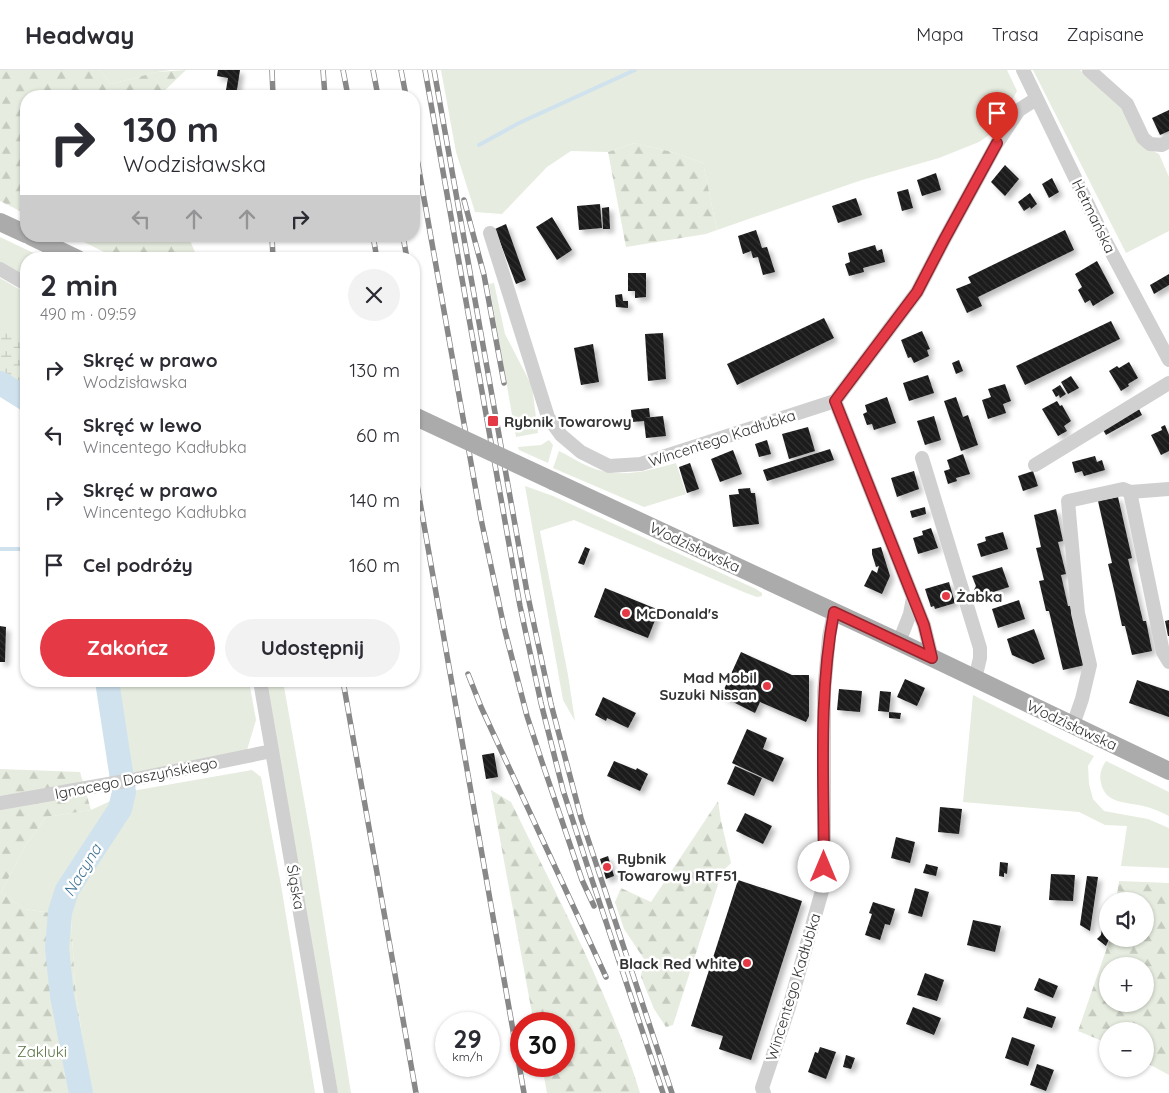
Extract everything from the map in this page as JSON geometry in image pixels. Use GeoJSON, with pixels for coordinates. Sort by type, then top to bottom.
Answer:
{"type":"FeatureCollection","features":[{"type":"Feature","properties":{"kind":"main road"},"geometry":{"type":"LineString","coordinates":[[0,222],[20,231]]}},
{"type":"Feature","properties":{"kind":"main road"},"geometry":{"type":"LineString","coordinates":[[43,242],[63,252]]}},
{"type":"Feature","properties":{"kind":"main road","name":"Wodzisławska"},"geometry":{"type":"LineString","coordinates":[[420,419],[1073,725],[1168,767]]}},
{"type":"Feature","properties":{"kind":"street","name":"Hetmańska"},"geometry":{"type":"LineString","coordinates":[[1023,70],[1106,242],[1169,360]]}},
{"type":"Feature","properties":{"kind":"street"},"geometry":{"type":"LineString","coordinates":[[1089,70],[1127,104],[1143,138],[1150,144],[1162,145],[1169,141]]}},
{"type":"Feature","properties":{"kind":"street"},"geometry":{"type":"LineString","coordinates":[[932,658],[928,637],[913,597],[835,401],[917,292],[993,151],[1019,110],[1036,99]]}},
{"type":"Feature","properties":{"kind":"street","name":"Wincentego Kadłubka"},"geometry":{"type":"LineString","coordinates":[[490,233],[548,417],[561,435],[581,452],[609,466],[641,464],[835,401]]}},
{"type":"Feature","properties":{"kind":"street"},"geometry":{"type":"LineString","coordinates":[[0,270],[20,281]]}},
{"type":"Feature","properties":{"kind":"street"},"geometry":{"type":"LineString","coordinates":[[1035,465],[1169,383]]}},
{"type":"Feature","properties":{"kind":"street"},"geometry":{"type":"LineString","coordinates":[[922,458],[980,648],[980,658],[975,679]]}},
{"type":"Feature","properties":{"kind":"street"},"geometry":{"type":"LineString","coordinates":[[1073,725],[1082,699],[1090,665],[1078,613],[1068,501],[1123,489],[1130,492],[1169,489]]}},
{"type":"Feature","properties":{"kind":"street"},"geometry":{"type":"LineString","coordinates":[[1130,492],[1163,652],[1169,662]]}},
{"type":"Feature","properties":{"kind":"street"},"geometry":{"type":"LineString","coordinates":[[899,642],[910,614],[913,597]]}},
{"type":"Feature","properties":{"kind":"street","name":"Wincentego Kadłubka"},"geometry":{"type":"LineString","coordinates":[[764,1093],[762,1088],[789,1007],[824,884],[824,692],[829,637],[834,612]]}},
{"type":"Feature","properties":{"kind":"street","name":"Śląska"},"geometry":{"type":"LineString","coordinates":[[261,687],[331,1093]]}},
{"type":"Feature","properties":{"kind":"street","name":"Ignacego Daszyńskiego"},"geometry":{"type":"LineString","coordinates":[[0,804],[272,751]]}},
{"type":"Feature","properties":{"kind":"green space"},"geometry":{"type":"Polygon","coordinates":[[[0,70],[100,70],[111,84],[157,72],[186,70],[165,90],[20,90],[20,211],[0,201],[0,70]]]}},
{"type":"Feature","properties":{"kind":"green space"},"geometry":{"type":"Polygon","coordinates":[[[100,70],[171,70],[111,84],[100,70]]]}},
{"type":"Feature","properties":{"kind":"green space"},"geometry":{"type":"Polygon","coordinates":[[[441,70],[1007,70],[1017,91],[995,131],[979,142],[939,158],[862,180],[717,230],[703,163],[672,152],[634,143],[608,152],[571,151],[547,167],[502,214],[475,212],[456,152],[441,70]]]}},
{"type":"Feature","properties":{"kind":"green space"},"geometry":{"type":"Polygon","coordinates":[[[1033,70],[1080,70],[1116,100],[1153,151],[1159,154],[1169,177],[1169,231],[1126,253],[1033,70]]]}},
{"type":"Feature","properties":{"kind":"green space"},"geometry":{"type":"Polygon","coordinates":[[[634,143],[672,152],[703,163],[717,230],[706,234],[626,247],[608,152],[634,143]]]}},
{"type":"Feature","properties":{"kind":"green space"},"geometry":{"type":"Polygon","coordinates":[[[0,237],[31,252],[20,252],[20,274],[0,263],[0,237]]]}},
{"type":"Feature","properties":{"kind":"green space"},"geometry":{"type":"Polygon","coordinates":[[[84,242],[191,242],[195,252],[104,252],[84,242]]]}},
{"type":"Feature","properties":{"kind":"green space"},"geometry":{"type":"Polygon","coordinates":[[[0,278],[20,290],[20,389],[0,376],[0,278]]]}},
{"type":"Feature","properties":{"kind":"green space"},"geometry":{"type":"Polygon","coordinates":[[[494,283],[505,334],[532,386],[538,433],[516,437],[489,284],[494,283]]]}},
{"type":"Feature","properties":{"kind":"green space"},"geometry":{"type":"Polygon","coordinates":[[[0,324],[20,336],[20,402],[0,389],[0,324]]]}},
{"type":"Feature","properties":{"kind":"green space"},"geometry":{"type":"Polygon","coordinates":[[[549,440],[553,445],[548,463],[519,450],[518,447],[541,445],[549,440]]]}},
{"type":"Feature","properties":{"kind":"green space"},"geometry":{"type":"Polygon","coordinates":[[[559,451],[590,467],[606,472],[646,471],[676,463],[686,494],[644,507],[553,468],[559,451]]]}},
{"type":"Feature","properties":{"kind":"green space"},"geometry":{"type":"Polygon","coordinates":[[[525,486],[553,496],[756,589],[762,593],[762,596],[757,597],[746,593],[574,520],[540,531],[575,721],[563,700],[525,486]]]}},
{"type":"Feature","properties":{"kind":"green space"},"geometry":{"type":"Polygon","coordinates":[[[105,687],[119,687],[119,692],[107,701],[105,687]]]}},
{"type":"Feature","properties":{"kind":"green space"},"geometry":{"type":"Polygon","coordinates":[[[113,687],[250,687],[256,720],[247,750],[127,774],[113,687]]]}},
{"type":"Feature","properties":{"kind":"green space"},"geometry":{"type":"Polygon","coordinates":[[[266,687],[284,687],[311,839],[351,1093],[338,1093],[266,687]]]}},
{"type":"Feature","properties":{"kind":"green space"},"geometry":{"type":"Polygon","coordinates":[[[973,695],[1094,756],[1088,766],[1089,784],[1093,799],[1104,811],[1148,819],[1169,828],[1169,868],[1121,866],[1127,826],[1105,825],[1079,812],[963,802],[973,695]]]}},
{"type":"Feature","properties":{"kind":"green space"},"geometry":{"type":"Polygon","coordinates":[[[1106,761],[1169,792],[1169,816],[1146,807],[1118,801],[1107,795],[1103,790],[1100,777],[1106,761]]]}},
{"type":"Feature","properties":{"kind":"green space","name":"Zakluki"},"geometry":{"type":"Polygon","coordinates":[[[0,769],[80,772],[91,810],[46,817],[26,845],[1,892],[24,909],[71,916],[75,986],[90,1093],[0,1093],[0,769]]]}},
{"type":"Feature","properties":{"kind":"green space"},"geometry":{"type":"Polygon","coordinates":[[[252,770],[261,777],[281,885],[315,1093],[90,1093],[75,986],[71,916],[24,909],[1,892],[26,845],[46,817],[91,810],[132,791],[252,770]]]}},
{"type":"Feature","properties":{"kind":"green space"},"geometry":{"type":"Polygon","coordinates":[[[491,790],[511,802],[564,909],[598,981],[640,1093],[547,1093],[544,1077],[575,1077],[575,1012],[532,1012],[491,790]]]}},
{"type":"Feature","properties":{"kind":"green space"},"geometry":{"type":"Polygon","coordinates":[[[718,801],[731,863],[722,872],[673,1025],[666,1027],[654,1009],[641,977],[644,959],[624,929],[615,902],[621,888],[651,902],[718,801]]]}},
{"type":"Feature","properties":{"kind":"green space"},"geometry":{"type":"Polygon","coordinates":[[[1119,881],[1169,883],[1169,1075],[1154,1067],[1154,1022],[1099,1022],[1099,1040],[1078,1031],[1099,971],[1099,1012],[1154,1012],[1154,957],[1104,957],[1107,947],[1154,947],[1154,892],[1117,892],[1119,881]]]}},
{"type":"Feature","properties":{"kind":"building"},"geometry":{"type":"Polygon","coordinates":[[[218,70],[240,70],[237,90],[226,90],[228,78],[217,76],[218,70]]]}},
{"type":"Feature","properties":{"kind":"building"},"geometry":{"type":"Polygon","coordinates":[[[1169,110],[1169,131],[1160,135],[1152,118],[1169,110]]]}},
{"type":"Feature","properties":{"kind":"building"},"geometry":{"type":"Polygon","coordinates":[[[1005,165],[1019,179],[1005,196],[991,182],[1005,165]]]}},
{"type":"Feature","properties":{"kind":"building"},"geometry":{"type":"Polygon","coordinates":[[[936,173],[941,190],[922,196],[917,180],[936,173]]]}},
{"type":"Feature","properties":{"kind":"building"},"geometry":{"type":"Polygon","coordinates":[[[1052,178],[1059,192],[1049,198],[1042,184],[1052,178]]]}},
{"type":"Feature","properties":{"kind":"building"},"geometry":{"type":"Polygon","coordinates":[[[908,189],[913,208],[902,211],[897,192],[908,189]]]}},
{"type":"Feature","properties":{"kind":"building"},"geometry":{"type":"Polygon","coordinates":[[[1030,193],[1037,204],[1031,209],[1030,207],[1024,211],[1018,202],[1030,193]]]}},
{"type":"Feature","properties":{"kind":"building"},"geometry":{"type":"Polygon","coordinates":[[[856,198],[862,215],[838,223],[832,206],[856,198]]]}},
{"type":"Feature","properties":{"kind":"building"},"geometry":{"type":"Polygon","coordinates":[[[600,204],[602,228],[579,230],[577,206],[600,204]]]}},
{"type":"Feature","properties":{"kind":"building"},"geometry":{"type":"Polygon","coordinates":[[[609,207],[610,229],[603,229],[602,208],[609,207]]]}},
{"type":"Feature","properties":{"kind":"building"},"geometry":{"type":"Polygon","coordinates":[[[552,217],[572,250],[557,260],[536,227],[552,217]]]}},
{"type":"Feature","properties":{"kind":"building"},"geometry":{"type":"Polygon","coordinates":[[[506,224],[526,280],[516,284],[495,229],[506,224]]]}},
{"type":"Feature","properties":{"kind":"building"},"geometry":{"type":"Polygon","coordinates":[[[756,230],[762,248],[767,247],[775,272],[763,275],[758,257],[753,258],[751,251],[743,254],[738,236],[756,230]]]}},
{"type":"Feature","properties":{"kind":"building"},"geometry":{"type":"Polygon","coordinates":[[[1065,230],[1074,250],[978,297],[982,306],[967,313],[956,289],[971,283],[968,277],[1065,230]]]}},
{"type":"Feature","properties":{"kind":"building"},"geometry":{"type":"Polygon","coordinates":[[[875,245],[877,251],[882,249],[885,262],[863,268],[864,272],[849,276],[845,264],[850,262],[848,253],[875,245]]]}},
{"type":"Feature","properties":{"kind":"building"},"geometry":{"type":"Polygon","coordinates":[[[1097,261],[1114,293],[1093,306],[1090,300],[1085,303],[1078,290],[1082,287],[1075,274],[1097,261]]]}},
{"type":"Feature","properties":{"kind":"building"},"geometry":{"type":"Polygon","coordinates":[[[628,273],[646,273],[646,297],[635,298],[635,291],[628,291],[628,273]]]}},
{"type":"Feature","properties":{"kind":"building"},"geometry":{"type":"Polygon","coordinates":[[[1169,274],[1169,285],[1154,294],[1150,285],[1169,274]]]}},
{"type":"Feature","properties":{"kind":"building"},"geometry":{"type":"Polygon","coordinates":[[[622,294],[623,301],[628,301],[628,308],[616,307],[615,295],[622,294]]]}},
{"type":"Feature","properties":{"kind":"building"},"geometry":{"type":"Polygon","coordinates":[[[824,318],[834,338],[737,385],[727,364],[824,318]]]}},
{"type":"Feature","properties":{"kind":"building"},"geometry":{"type":"Polygon","coordinates":[[[1111,321],[1120,339],[1025,385],[1016,366],[1111,321]]]}},
{"type":"Feature","properties":{"kind":"building"},"geometry":{"type":"Polygon","coordinates":[[[922,331],[930,349],[927,350],[929,356],[914,363],[911,357],[908,358],[901,340],[922,331]]]}},
{"type":"Feature","properties":{"kind":"building"},"geometry":{"type":"Polygon","coordinates":[[[663,333],[666,379],[648,381],[645,334],[663,333]]]}},
{"type":"Feature","properties":{"kind":"building"},"geometry":{"type":"Polygon","coordinates":[[[593,344],[599,382],[581,385],[574,348],[593,344]]]}},
{"type":"Feature","properties":{"kind":"building"},"geometry":{"type":"Polygon","coordinates":[[[959,360],[963,371],[956,374],[952,363],[959,360]]]}},
{"type":"Feature","properties":{"kind":"building"},"geometry":{"type":"Polygon","coordinates":[[[1129,362],[1138,378],[1121,391],[1109,371],[1129,362]]]}},
{"type":"Feature","properties":{"kind":"building"},"geometry":{"type":"Polygon","coordinates":[[[928,375],[934,393],[909,401],[903,383],[928,375]]]}},
{"type":"Feature","properties":{"kind":"building"},"geometry":{"type":"Polygon","coordinates":[[[1071,376],[1079,388],[1068,394],[1061,382],[1071,376]]]}},
{"type":"Feature","properties":{"kind":"building"},"geometry":{"type":"Polygon","coordinates":[[[1005,384],[1011,401],[1003,404],[1006,413],[988,419],[982,400],[991,397],[988,389],[1005,384]]]}},
{"type":"Feature","properties":{"kind":"building"},"geometry":{"type":"Polygon","coordinates":[[[1060,385],[1066,394],[1060,398],[1059,395],[1056,397],[1052,390],[1060,385]]]}},
{"type":"Feature","properties":{"kind":"building"},"geometry":{"type":"Polygon","coordinates":[[[887,397],[896,423],[874,430],[872,424],[867,425],[863,414],[867,412],[865,405],[887,397]]]}},
{"type":"Feature","properties":{"kind":"building"},"geometry":{"type":"Polygon","coordinates":[[[956,397],[963,417],[968,415],[978,445],[961,451],[944,401],[956,397]]]}},
{"type":"Feature","properties":{"kind":"building"},"geometry":{"type":"Polygon","coordinates":[[[1057,401],[1060,406],[1062,405],[1071,421],[1064,426],[1067,431],[1058,436],[1042,409],[1057,401]]]}},
{"type":"Feature","properties":{"kind":"building"},"geometry":{"type":"Polygon","coordinates":[[[649,408],[650,417],[643,418],[663,416],[666,436],[646,438],[644,421],[632,422],[631,410],[649,408]]]}},
{"type":"Feature","properties":{"kind":"building"},"geometry":{"type":"Polygon","coordinates":[[[1139,409],[1142,415],[1106,435],[1103,430],[1139,409]]]}},
{"type":"Feature","properties":{"kind":"building"},"geometry":{"type":"Polygon","coordinates":[[[934,416],[941,440],[925,445],[917,421],[934,416]]]}},
{"type":"Feature","properties":{"kind":"building"},"geometry":{"type":"Polygon","coordinates":[[[1165,425],[1169,435],[1169,451],[1161,455],[1151,435],[1162,430],[1161,427],[1165,425]]]}},
{"type":"Feature","properties":{"kind":"building"},"geometry":{"type":"Polygon","coordinates":[[[808,427],[815,451],[789,459],[782,434],[808,427]]]}},
{"type":"Feature","properties":{"kind":"building"},"geometry":{"type":"Polygon","coordinates":[[[767,440],[771,454],[759,457],[755,444],[767,440]]]}},
{"type":"Feature","properties":{"kind":"building"},"geometry":{"type":"Polygon","coordinates":[[[830,449],[834,460],[767,481],[763,470],[830,449]]]}},
{"type":"Feature","properties":{"kind":"building"},"geometry":{"type":"Polygon","coordinates":[[[733,450],[742,474],[720,482],[711,459],[733,450]]]}},
{"type":"Feature","properties":{"kind":"building"},"geometry":{"type":"Polygon","coordinates":[[[963,454],[970,474],[956,478],[957,481],[948,484],[944,471],[950,469],[947,460],[963,454]]]}},
{"type":"Feature","properties":{"kind":"building"},"geometry":{"type":"Polygon","coordinates":[[[1095,456],[1097,462],[1102,460],[1105,470],[1084,476],[1082,471],[1075,473],[1072,462],[1095,456]]]}},
{"type":"Feature","properties":{"kind":"building"},"geometry":{"type":"Polygon","coordinates":[[[690,463],[699,489],[687,493],[679,467],[690,463]]]}},
{"type":"Feature","properties":{"kind":"building"},"geometry":{"type":"Polygon","coordinates":[[[914,471],[919,489],[897,497],[891,478],[914,471]]]}},
{"type":"Feature","properties":{"kind":"building"},"geometry":{"type":"Polygon","coordinates":[[[1033,471],[1038,486],[1023,491],[1018,476],[1033,471]]]}},
{"type":"Feature","properties":{"kind":"building"},"geometry":{"type":"Polygon","coordinates":[[[750,488],[751,493],[755,493],[759,524],[733,527],[729,495],[739,494],[738,489],[750,488]]]}},
{"type":"Feature","properties":{"kind":"building"},"geometry":{"type":"Polygon","coordinates":[[[1118,497],[1132,558],[1128,559],[1143,621],[1146,621],[1152,651],[1132,655],[1125,626],[1122,626],[1108,564],[1112,563],[1098,501],[1118,497]]]}},
{"type":"Feature","properties":{"kind":"building"},"geometry":{"type":"Polygon","coordinates":[[[925,507],[926,514],[912,518],[910,511],[925,507]]]}},
{"type":"Feature","properties":{"kind":"building"},"geometry":{"type":"Polygon","coordinates":[[[1056,509],[1063,541],[1058,542],[1066,574],[1061,575],[1085,665],[1063,670],[1049,611],[1046,611],[1039,581],[1044,580],[1036,548],[1041,547],[1034,515],[1056,509]]]}},
{"type":"Feature","properties":{"kind":"building"},"geometry":{"type":"Polygon","coordinates":[[[931,528],[938,548],[918,554],[913,538],[923,535],[922,531],[931,528]]]}},
{"type":"Feature","properties":{"kind":"building"},"geometry":{"type":"Polygon","coordinates":[[[1003,532],[1008,549],[981,557],[977,544],[986,541],[985,537],[1003,532]]]}},
{"type":"Feature","properties":{"kind":"building"},"geometry":{"type":"Polygon","coordinates":[[[585,547],[590,549],[584,565],[578,563],[585,547]]]}},
{"type":"Feature","properties":{"kind":"building"},"geometry":{"type":"Polygon","coordinates":[[[881,547],[890,576],[882,594],[864,586],[872,570],[877,573],[879,566],[876,567],[872,549],[881,547]]]}},
{"type":"Feature","properties":{"kind":"building"},"geometry":{"type":"Polygon","coordinates":[[[1002,567],[1009,587],[984,595],[974,590],[976,586],[972,576],[1002,567]]]}},
{"type":"Feature","properties":{"kind":"building"},"geometry":{"type":"Polygon","coordinates":[[[949,582],[955,603],[935,609],[934,606],[931,607],[925,589],[949,582]]]}},
{"type":"Feature","properties":{"kind":"building","name":"McDonald's"},"geometry":{"type":"Polygon","coordinates":[[[605,588],[659,610],[648,638],[594,617],[605,588]]]}},
{"type":"Feature","properties":{"kind":"building"},"geometry":{"type":"Polygon","coordinates":[[[1019,600],[1025,619],[998,628],[992,609],[1019,600]]]}},
{"type":"Feature","properties":{"kind":"building"},"geometry":{"type":"Polygon","coordinates":[[[1169,620],[1169,636],[1168,636],[1165,621],[1169,620]]]}},
{"type":"Feature","properties":{"kind":"building"},"geometry":{"type":"Polygon","coordinates":[[[0,626],[6,627],[5,662],[0,662],[0,626]]]}},
{"type":"Feature","properties":{"kind":"building"},"geometry":{"type":"Polygon","coordinates":[[[1034,629],[1045,659],[1033,664],[1012,655],[1007,639],[1034,629]]]}},
{"type":"Feature","properties":{"kind":"building","name":"Mad Mobil Suzuki Nissan"},"geometry":{"type":"Polygon","coordinates":[[[741,652],[792,675],[809,675],[809,716],[806,722],[760,702],[755,713],[721,696],[741,652]]]}},
{"type":"Feature","properties":{"kind":"building"},"geometry":{"type":"Polygon","coordinates":[[[905,679],[925,688],[917,706],[897,697],[905,679]]]}},
{"type":"Feature","properties":{"kind":"building"},"geometry":{"type":"Polygon","coordinates":[[[1137,680],[1169,691],[1169,717],[1129,703],[1137,680]]]}},
{"type":"Feature","properties":{"kind":"building"},"geometry":{"type":"Polygon","coordinates":[[[839,689],[862,691],[860,712],[837,710],[839,689]]]}},
{"type":"Feature","properties":{"kind":"building"},"geometry":{"type":"Polygon","coordinates":[[[880,691],[891,692],[889,712],[878,711],[880,691]]]}},
{"type":"Feature","properties":{"kind":"building"},"geometry":{"type":"Polygon","coordinates":[[[603,697],[636,713],[628,728],[607,718],[606,721],[595,715],[603,697]]]}},
{"type":"Feature","properties":{"kind":"building"},"geometry":{"type":"Polygon","coordinates":[[[889,712],[901,713],[900,719],[889,718],[889,712]]]}},
{"type":"Feature","properties":{"kind":"building","name":"Mad Mobil Suzuki Nissan"},"geometry":{"type":"Polygon","coordinates":[[[747,729],[767,738],[763,749],[784,758],[773,782],[732,763],[747,729]]]}},
{"type":"Feature","properties":{"kind":"building"},"geometry":{"type":"Polygon","coordinates":[[[494,753],[498,777],[486,779],[482,755],[494,753]]]}},
{"type":"Feature","properties":{"kind":"building"},"geometry":{"type":"Polygon","coordinates":[[[614,761],[636,770],[637,768],[648,774],[640,791],[607,776],[614,761]]]}},
{"type":"Feature","properties":{"kind":"building"},"geometry":{"type":"Polygon","coordinates":[[[735,766],[762,778],[754,796],[727,784],[735,766]]]}},
{"type":"Feature","properties":{"kind":"building"},"geometry":{"type":"Polygon","coordinates":[[[940,807],[962,809],[959,834],[938,832],[940,807]]]}},
{"type":"Feature","properties":{"kind":"building"},"geometry":{"type":"Polygon","coordinates":[[[745,813],[772,826],[763,844],[736,831],[745,813]]]}},
{"type":"Feature","properties":{"kind":"building"},"geometry":{"type":"Polygon","coordinates":[[[896,837],[915,842],[910,863],[891,858],[896,837]]]}},
{"type":"Feature","properties":{"kind":"building","name":"Rybnik Towarowy RTF51"},"geometry":{"type":"Polygon","coordinates":[[[608,856],[614,876],[606,879],[600,859],[608,856]]]}},
{"type":"Feature","properties":{"kind":"building"},"geometry":{"type":"Polygon","coordinates":[[[1000,862],[1008,863],[1007,874],[1004,873],[1004,877],[999,876],[1000,862]]]}},
{"type":"Feature","properties":{"kind":"building"},"geometry":{"type":"Polygon","coordinates":[[[926,864],[938,867],[936,876],[923,873],[926,864]]]}},
{"type":"Feature","properties":{"kind":"building"},"geometry":{"type":"Polygon","coordinates":[[[1051,874],[1075,875],[1073,901],[1049,900],[1051,874]]]}},
{"type":"Feature","properties":{"kind":"building"},"geometry":{"type":"Polygon","coordinates":[[[1087,876],[1098,877],[1090,931],[1080,925],[1087,876]]]}},
{"type":"Feature","properties":{"kind":"building","name":"Black Red White"},"geometry":{"type":"Polygon","coordinates":[[[738,880],[802,901],[751,1060],[719,1049],[723,1036],[691,1026],[738,880]]]}},
{"type":"Feature","properties":{"kind":"building"},"geometry":{"type":"Polygon","coordinates":[[[915,888],[929,892],[922,917],[908,913],[915,888]]]}},
{"type":"Feature","properties":{"kind":"building"},"geometry":{"type":"Polygon","coordinates":[[[873,902],[895,909],[890,925],[885,924],[880,940],[865,935],[872,914],[869,913],[873,902]]]}},
{"type":"Feature","properties":{"kind":"building"},"geometry":{"type":"Polygon","coordinates":[[[973,920],[1001,926],[995,952],[967,945],[973,920]]]}},
{"type":"Feature","properties":{"kind":"building"},"geometry":{"type":"Polygon","coordinates":[[[925,973],[944,980],[937,1001],[917,995],[925,973]]]}},
{"type":"Feature","properties":{"kind":"building"},"geometry":{"type":"Polygon","coordinates":[[[1039,978],[1058,986],[1053,998],[1034,990],[1039,978]]]}},
{"type":"Feature","properties":{"kind":"building"},"geometry":{"type":"Polygon","coordinates":[[[913,1007],[941,1018],[934,1035],[906,1024],[913,1007]]]}},
{"type":"Feature","properties":{"kind":"building"},"geometry":{"type":"Polygon","coordinates":[[[1027,1007],[1056,1017],[1052,1028],[1023,1018],[1027,1007]]]}},
{"type":"Feature","properties":{"kind":"building"},"geometry":{"type":"Polygon","coordinates":[[[1012,1037],[1035,1045],[1028,1066],[1005,1058],[1012,1037]]]}},
{"type":"Feature","properties":{"kind":"building"},"geometry":{"type":"Polygon","coordinates":[[[820,1047],[836,1052],[826,1079],[808,1072],[815,1052],[818,1053],[820,1047]]]}},
{"type":"Feature","properties":{"kind":"building"},"geometry":{"type":"Polygon","coordinates":[[[846,1055],[855,1058],[851,1069],[843,1067],[846,1055]]]}},
{"type":"Feature","properties":{"kind":"building"},"geometry":{"type":"Polygon","coordinates":[[[1037,1064],[1054,1070],[1046,1091],[1030,1085],[1037,1064]]]}},
{"type":"Feature","properties":{"kind":"waterway"},"geometry":{"type":"LineString","coordinates":[[479,145],[519,123],[635,70]]}},
{"type":"Feature","properties":{"kind":"waterway","name":"Nacyna"},"geometry":{"type":"LineString","coordinates":[[0,383],[20,395]]}},
{"type":"Feature","properties":{"kind":"waterway"},"geometry":{"type":"LineString","coordinates":[[0,549],[20,549]]}},
{"type":"Feature","properties":{"kind":"waterway","name":"Nacyna"},"geometry":{"type":"LineString","coordinates":[[81,1093],[62,996],[57,948],[60,912],[67,890],[120,809],[124,792],[108,687]]}},
{"type":"Feature","properties":{"kind":"railway"},"geometry":{"type":"LineString","coordinates":[[272,70],[273,90]]}},
{"type":"Feature","properties":{"kind":"railway"},"geometry":{"type":"LineString","coordinates":[[323,70],[325,90]]}},
{"type":"Feature","properties":{"kind":"railway"},"geometry":{"type":"LineString","coordinates":[[343,70],[347,90]]}},
{"type":"Feature","properties":{"kind":"railway"},"geometry":{"type":"LineString","coordinates":[[373,70],[377,90]]}},
{"type":"Feature","properties":{"kind":"railway"},"geometry":{"type":"LineString","coordinates":[[401,70],[405,90]]}},
{"type":"Feature","properties":{"kind":"railway"},"geometry":{"type":"LineString","coordinates":[[425,70],[520,606],[541,703],[563,790],[663,1093]]}},
{"type":"Feature","properties":{"kind":"railway"},"geometry":{"type":"LineString","coordinates":[[434,70],[527,592],[551,704],[581,818],[672,1093]]}},
{"type":"Feature","properties":{"kind":"railway"},"geometry":{"type":"LineString","coordinates":[[420,176],[481,519],[504,627],[527,716],[582,880],[594,906]]}},
{"type":"Feature","properties":{"kind":"railway"},"geometry":{"type":"LineString","coordinates":[[464,200],[484,275],[504,383]]}},
{"type":"Feature","properties":{"kind":"railway"},"geometry":{"type":"LineString","coordinates":[[272,242],[273,252]]}},
{"type":"Feature","properties":{"kind":"railway"},"geometry":{"type":"LineString","coordinates":[[374,242],[376,252]]}},
{"type":"Feature","properties":{"kind":"railway"},"geometry":{"type":"LineString","coordinates":[[404,242],[406,252]]}},
{"type":"Feature","properties":{"kind":"railway"},"geometry":{"type":"LineString","coordinates":[[420,502],[524,1093]]}},
{"type":"Feature","properties":{"kind":"railway"},"geometry":{"type":"LineString","coordinates":[[468,674],[481,707],[606,977]]}},
{"type":"Feature","properties":{"kind":"railway"},"geometry":{"type":"LineString","coordinates":[[344,687],[416,1093]]}},
{"type":"Feature","properties":{"kind":"place","name":"Rybnik Towarowy"},"geometry":{"type":"Point","coordinates":[493,421]}},
{"type":"Feature","properties":{"kind":"place","name":"Żabka"},"geometry":{"type":"Point","coordinates":[946,596]}},
{"type":"Feature","properties":{"kind":"place","name":"McDonald's"},"geometry":{"type":"Point","coordinates":[626,613]}},
{"type":"Feature","properties":{"kind":"place","name":"Mad Mobil Suzuki Nissan"},"geometry":{"type":"Point","coordinates":[767,686]}},
{"type":"Feature","properties":{"kind":"place","name":"Rybnik Towarowy RTF51"},"geometry":{"type":"Point","coordinates":[607,867]}},
{"type":"Feature","properties":{"kind":"place","name":"Black Red White"},"geometry":{"type":"Point","coordinates":[747,963]}},
{"type":"Feature","properties":{"kind":"route"},"geometry":{"type":"LineString","coordinates":[[824,867],[824,692],[829,637],[834,612],[932,658],[924,625],[835,401],[917,292],[997,143]]}}]}
